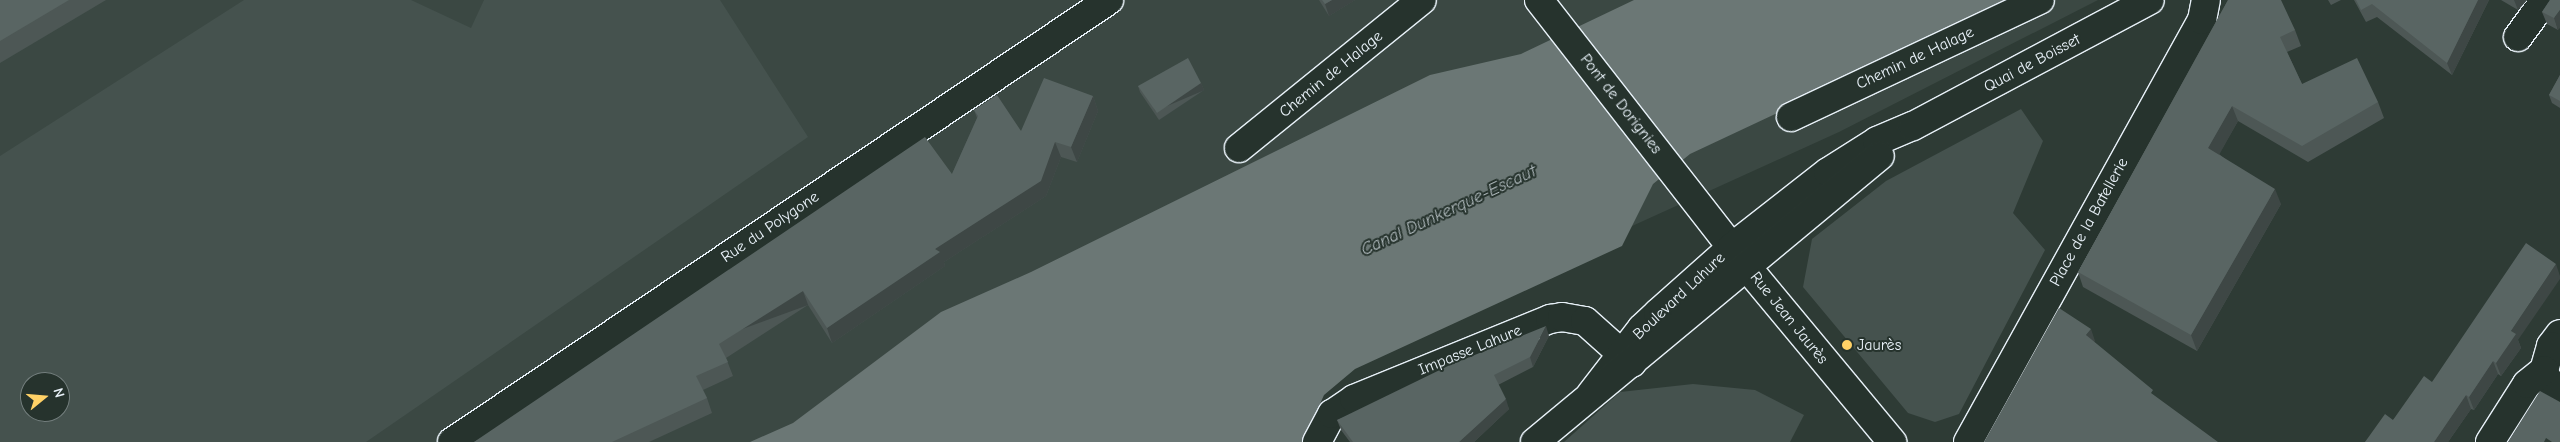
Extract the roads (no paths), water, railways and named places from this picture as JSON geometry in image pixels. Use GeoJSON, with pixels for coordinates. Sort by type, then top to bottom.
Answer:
{"type":"FeatureCollection","features":[{"type":"Feature","properties":{"kind":"street","name":"Chemin de Halage"},"geometry":{"type":"LineString","coordinates":[[1240,148],[1422,0]]}},
{"type":"Feature","properties":{"kind":"street","name":"Chemin de Halage"},"geometry":{"type":"LineString","coordinates":[[1791,117],[2040,0]]}},
{"type":"Feature","properties":{"kind":"street","name":"Quai de Boisset"},"geometry":{"type":"LineString","coordinates":[[1739,256],[1850,157],[1877,141],[1913,126],[2150,0]]}},
{"type":"Feature","properties":{"kind":"street","name":"Place de la Batellerie"},"geometry":{"type":"LineString","coordinates":[[1968,442],[2202,20],[2206,0]]}},
{"type":"Feature","properties":{"kind":"street"},"geometry":{"type":"LineString","coordinates":[[2518,36],[2544,0]]}},
{"type":"Feature","properties":{"kind":"street","name":"Rue du Polygone"},"geometry":{"type":"LineString","coordinates":[[452,442],[1100,4]]}},
{"type":"Feature","properties":{"kind":"street","name":"Pont de Dorignies"},"geometry":{"type":"LineString","coordinates":[[1546,8],[1689,191]]}},
{"type":"Feature","properties":{"kind":"street","name":"Rue Jean Jaurès"},"geometry":{"type":"LineString","coordinates":[[1689,191],[1739,256],[1892,442]]}},
{"type":"Feature","properties":{"kind":"street","name":"Boulevard Lahure"},"geometry":{"type":"LineString","coordinates":[[1535,442],[1591,394],[1627,358],[1642,328],[1739,256]]}},
{"type":"Feature","properties":{"kind":"street","name":"Impasse Lahure"},"geometry":{"type":"LineString","coordinates":[[1317,442],[1332,414],[1354,399],[1550,319],[1562,317],[1586,321],[1627,358]]}},
{"type":"Feature","properties":{"kind":"street"},"geometry":{"type":"LineString","coordinates":[[2490,442],[2527,384],[2552,380],[2551,346],[2560,334]]}},
{"type":"Feature","properties":{"kind":"water","name":"Canal Dunkerque-Escaut"},"geometry":{"type":"Polygon","coordinates":[[[1634,0],[2018,0],[1690,154],[1653,184],[1622,246],[1355,369],[1324,395],[1303,442],[750,442],[793,423],[941,312],[1031,272],[1430,75],[1521,54],[1634,0]]]}},
{"type":"Feature","properties":{"kind":"place","name":"Jaurès"},"geometry":{"type":"Point","coordinates":[1847,345]}}]}
